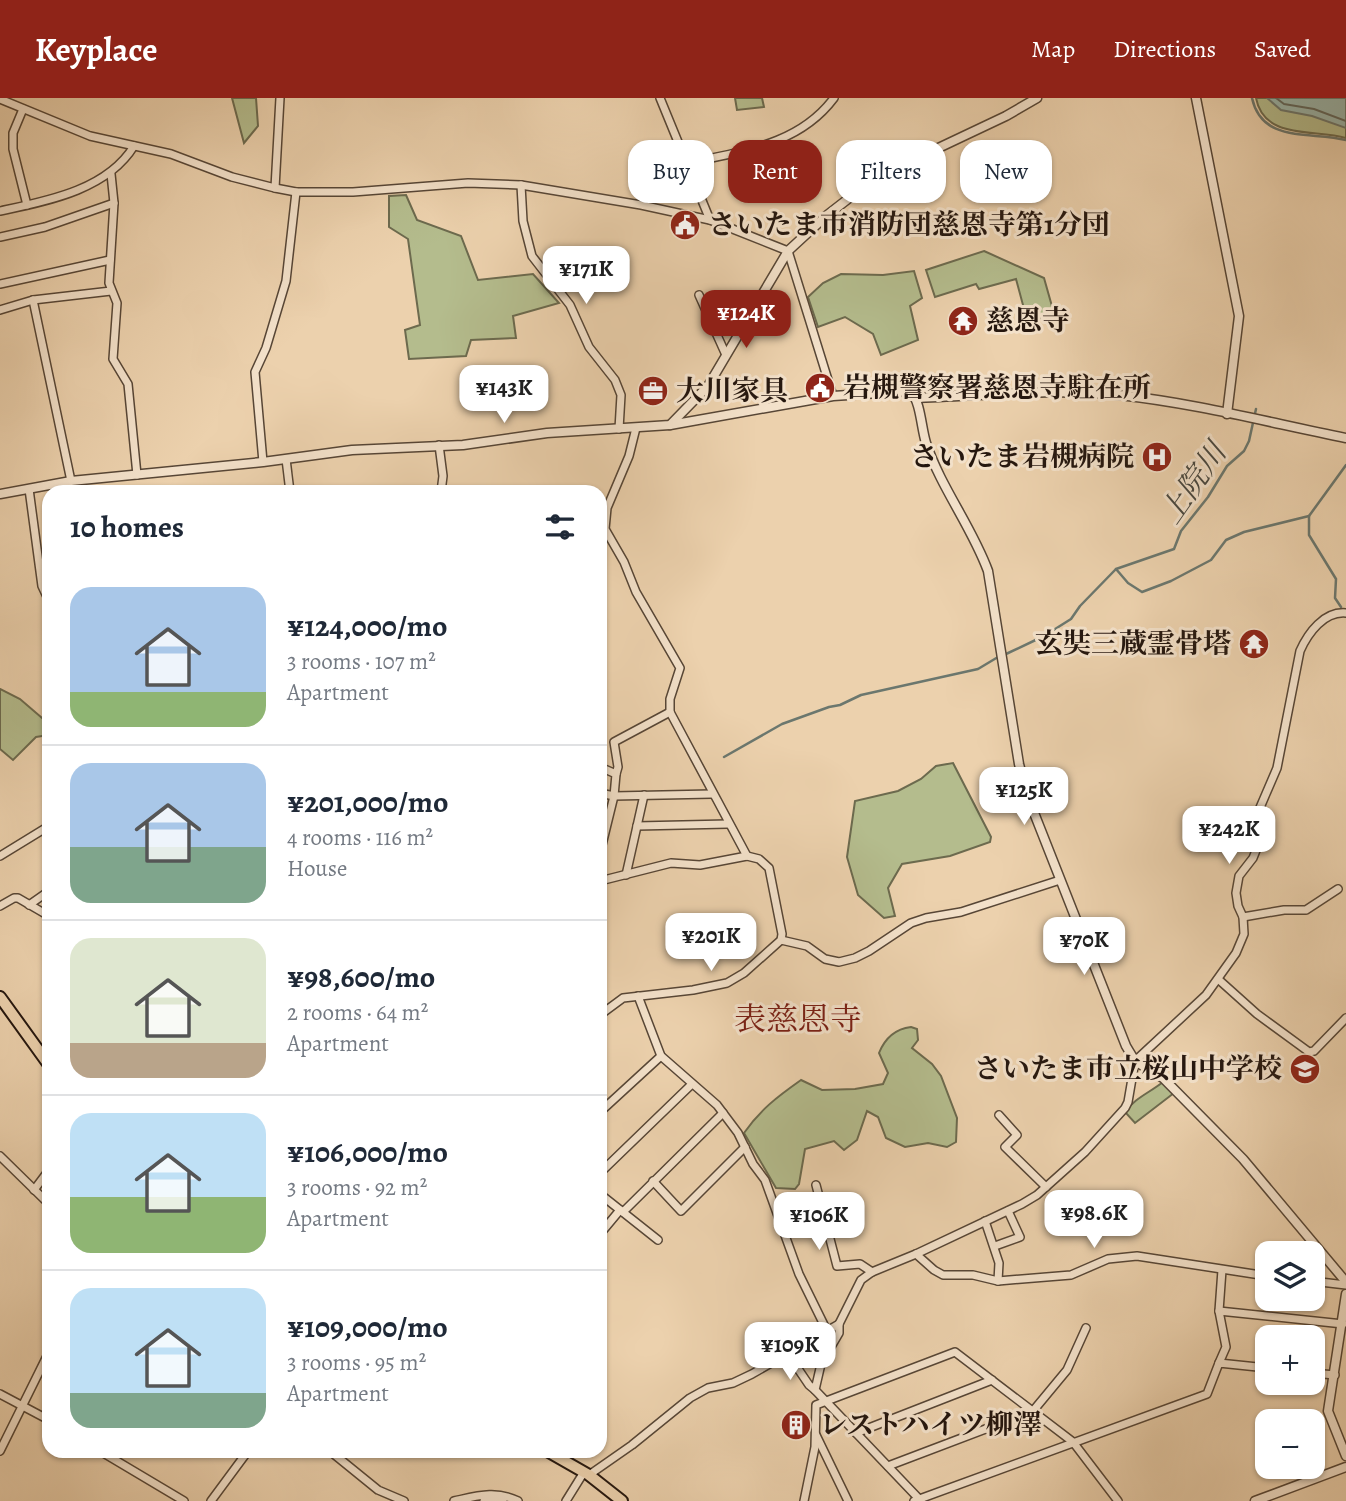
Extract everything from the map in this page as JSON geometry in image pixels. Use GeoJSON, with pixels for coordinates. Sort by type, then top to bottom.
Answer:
{"type":"FeatureCollection","features":[{"type":"Feature","properties":{"kind":"main road"},"geometry":{"type":"LineString","coordinates":[[0,998],[42,1055]]}},
{"type":"Feature","properties":{"kind":"main road"},"geometry":{"type":"LineString","coordinates":[[559,1458],[586,1473],[622,1501]]}},
{"type":"Feature","properties":{"kind":"street"},"geometry":{"type":"LineString","coordinates":[[275,188],[280,98]]}},
{"type":"Feature","properties":{"kind":"street"},"geometry":{"type":"LineString","coordinates":[[660,98],[677,140]]}},
{"type":"Feature","properties":{"kind":"street"},"geometry":{"type":"LineString","coordinates":[[714,156],[791,136],[818,118],[834,98]]}},
{"type":"Feature","properties":{"kind":"street"},"geometry":{"type":"LineString","coordinates":[[670,425],[708,386],[788,251],[846,199],[875,178],[1006,116],[1037,98]]}},
{"type":"Feature","properties":{"kind":"street"},"geometry":{"type":"LineString","coordinates":[[1196,98],[1238,316],[1227,414]]}},
{"type":"Feature","properties":{"kind":"street"},"geometry":{"type":"LineString","coordinates":[[0,99],[90,136],[171,154],[232,177],[275,188],[296,192],[468,183],[521,185],[641,205],[710,220],[788,251]]}},
{"type":"Feature","properties":{"kind":"street"},"geometry":{"type":"LineString","coordinates":[[23,109],[13,133],[13,149],[27,205]]}},
{"type":"Feature","properties":{"kind":"street"},"geometry":{"type":"LineString","coordinates":[[0,211],[47,201],[111,174],[125,162],[134,146]]}},
{"type":"Feature","properties":{"kind":"street"},"geometry":{"type":"LineString","coordinates":[[111,174],[114,203],[111,291],[117,303],[113,359],[128,384],[137,475]]}},
{"type":"Feature","properties":{"kind":"street"},"geometry":{"type":"LineString","coordinates":[[521,185],[523,221],[532,256],[570,305],[589,347],[615,380],[621,395],[619,429]]}},
{"type":"Feature","properties":{"kind":"street"},"geometry":{"type":"LineString","coordinates":[[262,462],[255,372],[266,348],[286,281],[296,192]]}},
{"type":"Feature","properties":{"kind":"street"},"geometry":{"type":"LineString","coordinates":[[0,237],[46,227],[114,203]]}},
{"type":"Feature","properties":{"kind":"street"},"geometry":{"type":"LineString","coordinates":[[703,203],[710,220]]}},
{"type":"Feature","properties":{"kind":"street"},"geometry":{"type":"LineString","coordinates":[[788,251],[833,396]]}},
{"type":"Feature","properties":{"kind":"street"},"geometry":{"type":"LineString","coordinates":[[0,284],[110,260]]}},
{"type":"Feature","properties":{"kind":"street"},"geometry":{"type":"LineString","coordinates":[[0,310],[33,300],[111,291]]}},
{"type":"Feature","properties":{"kind":"street"},"geometry":{"type":"LineString","coordinates":[[699,295],[726,355]]}},
{"type":"Feature","properties":{"kind":"street"},"geometry":{"type":"LineString","coordinates":[[33,300],[71,481]]}},
{"type":"Feature","properties":{"kind":"street"},"geometry":{"type":"LineString","coordinates":[[50,485],[352,450],[463,445],[547,433],[670,425],[833,396],[911,391],[932,460],[979,546],[988,572],[1019,764],[1027,795],[1126,1046],[1135,1061],[1163,1078],[1243,1159],[1346,1283]]}},
{"type":"Feature","properties":{"kind":"street"},"geometry":{"type":"LineString","coordinates":[[915,398],[1084,393],[1119,395],[1346,438]]}},
{"type":"Feature","properties":{"kind":"street"},"geometry":{"type":"LineString","coordinates":[[607,508],[629,456],[636,428]]}},
{"type":"Feature","properties":{"kind":"street"},"geometry":{"type":"LineString","coordinates":[[439,445],[442,485]]}},
{"type":"Feature","properties":{"kind":"street"},"geometry":{"type":"LineString","coordinates":[[286,459],[289,485]]}},
{"type":"Feature","properties":{"kind":"street"},"geometry":{"type":"LineString","coordinates":[[0,494],[42,487]]}},
{"type":"Feature","properties":{"kind":"street"},"geometry":{"type":"LineString","coordinates":[[29,489],[42,586]]}},
{"type":"Feature","properties":{"kind":"street"},"geometry":{"type":"LineString","coordinates":[[607,532],[624,562],[636,592],[680,668],[670,699],[670,712],[747,856]]}},
{"type":"Feature","properties":{"kind":"street"},"geometry":{"type":"LineString","coordinates":[[814,1390],[821,1364],[839,1333],[839,1324],[861,1280],[872,1272],[1023,1204],[1046,1187],[1085,1152],[1125,1108],[1135,1061],[1206,995],[1236,953],[1244,934],[1243,917],[1236,893],[1239,876],[1257,848],[1253,824],[1277,768],[1300,650],[1307,637],[1323,620],[1334,614],[1346,613]]}},
{"type":"Feature","properties":{"kind":"street"},"geometry":{"type":"LineString","coordinates":[[607,824],[618,767],[614,742],[670,712]]}},
{"type":"Feature","properties":{"kind":"street"},"geometry":{"type":"LineString","coordinates":[[607,770],[616,774]]}},
{"type":"Feature","properties":{"kind":"street"},"geometry":{"type":"LineString","coordinates":[[607,794],[712,794]]}},
{"type":"Feature","properties":{"kind":"street"},"geometry":{"type":"LineString","coordinates":[[626,875],[643,795]]}},
{"type":"Feature","properties":{"kind":"street"},"geometry":{"type":"LineString","coordinates":[[637,826],[728,824]]}},
{"type":"Feature","properties":{"kind":"street"},"geometry":{"type":"LineString","coordinates":[[0,856],[42,830]]}},
{"type":"Feature","properties":{"kind":"street"},"geometry":{"type":"LineString","coordinates":[[607,879],[671,863],[700,866],[747,856],[759,859],[769,868],[782,924],[780,940],[744,973],[727,984],[623,998],[607,1010]]}},
{"type":"Feature","properties":{"kind":"street"},"geometry":{"type":"LineString","coordinates":[[780,940],[807,946],[825,959],[839,962],[869,951],[911,923],[961,912],[1060,880]]}},
{"type":"Feature","properties":{"kind":"street"},"geometry":{"type":"LineString","coordinates":[[1243,917],[1284,910],[1306,910],[1338,889]]}},
{"type":"Feature","properties":{"kind":"street"},"geometry":{"type":"LineString","coordinates":[[29,905],[42,896]]}},
{"type":"Feature","properties":{"kind":"street"},"geometry":{"type":"LineString","coordinates":[[0,906],[13,898],[42,912]]}},
{"type":"Feature","properties":{"kind":"street"},"geometry":{"type":"LineString","coordinates":[[1218,979],[1257,1014],[1309,1052],[1314,1051],[1346,1018]]}},
{"type":"Feature","properties":{"kind":"street"},"geometry":{"type":"LineString","coordinates":[[638,996],[661,1056],[717,1105],[738,1133],[753,1164],[765,1180],[799,1274],[827,1331]]}},
{"type":"Feature","properties":{"kind":"street"},"geometry":{"type":"LineString","coordinates":[[609,1103],[661,1056]]}},
{"type":"Feature","properties":{"kind":"street"},"geometry":{"type":"LineString","coordinates":[[607,1166],[692,1084]]}},
{"type":"Feature","properties":{"kind":"street"},"geometry":{"type":"LineString","coordinates":[[607,1226],[723,1113]]}},
{"type":"Feature","properties":{"kind":"street"},"geometry":{"type":"LineString","coordinates":[[999,1115],[1017,1135],[1005,1147],[1046,1187]]}},
{"type":"Feature","properties":{"kind":"street"},"geometry":{"type":"LineString","coordinates":[[653,1181],[681,1211],[745,1147]]}},
{"type":"Feature","properties":{"kind":"street"},"geometry":{"type":"LineString","coordinates":[[0,1156],[4,1167],[42,1195]]}},
{"type":"Feature","properties":{"kind":"street"},"geometry":{"type":"LineString","coordinates":[[34,1190],[42,1179]]}},
{"type":"Feature","properties":{"kind":"street"},"geometry":{"type":"LineString","coordinates":[[816,1185],[837,1266],[860,1264],[872,1272]]}},
{"type":"Feature","properties":{"kind":"street"},"geometry":{"type":"LineString","coordinates":[[607,1200],[658,1240]]}},
{"type":"Feature","properties":{"kind":"street"},"geometry":{"type":"LineString","coordinates":[[995,1247],[1020,1237],[1007,1211]]}},
{"type":"Feature","properties":{"kind":"street"},"geometry":{"type":"LineString","coordinates":[[985,1221],[999,1263],[998,1281]]}},
{"type":"Feature","properties":{"kind":"street"},"geometry":{"type":"LineString","coordinates":[[916,1254],[943,1275],[973,1275],[998,1281],[1071,1275],[1123,1256],[1255,1274]]}},
{"type":"Feature","properties":{"kind":"street"},"geometry":{"type":"LineString","coordinates":[[788,1354],[814,1390],[918,1500],[1207,1394],[1226,1347],[1219,1311],[1222,1270]]}},
{"type":"Feature","properties":{"kind":"street"},"geometry":{"type":"LineString","coordinates":[[1325,1282],[1346,1283]]}},
{"type":"Feature","properties":{"kind":"street"},"geometry":{"type":"LineString","coordinates":[[1346,1294],[1328,1410],[1346,1455]]}},
{"type":"Feature","properties":{"kind":"street"},"geometry":{"type":"LineString","coordinates":[[1219,1311],[1343,1324]]}},
{"type":"Feature","properties":{"kind":"street"},"geometry":{"type":"LineString","coordinates":[[566,1501],[586,1473],[632,1445],[690,1398],[708,1388],[733,1383],[839,1324]]}},
{"type":"Feature","properties":{"kind":"street"},"geometry":{"type":"LineString","coordinates":[[888,1466],[1033,1412],[1067,1370],[1086,1328]]}},
{"type":"Feature","properties":{"kind":"street"},"geometry":{"type":"LineString","coordinates":[[804,1501],[816,1447],[816,1405],[954,1352],[1073,1441],[1118,1501]]}},
{"type":"Feature","properties":{"kind":"street"},"geometry":{"type":"LineString","coordinates":[[1219,1363],[1255,1367]]}},
{"type":"Feature","properties":{"kind":"street"},"geometry":{"type":"LineString","coordinates":[[0,1451],[42,1365]]}},
{"type":"Feature","properties":{"kind":"street"},"geometry":{"type":"LineString","coordinates":[[1325,1374],[1335,1375]]}},
{"type":"Feature","properties":{"kind":"street"},"geometry":{"type":"LineString","coordinates":[[856,1433],[992,1380]]}},
{"type":"Feature","properties":{"kind":"street"},"geometry":{"type":"LineString","coordinates":[[0,1394],[42,1416]]}},
{"type":"Feature","properties":{"kind":"street"},"geometry":{"type":"LineString","coordinates":[[816,1434],[844,1499]]}},
{"type":"Feature","properties":{"kind":"street"},"geometry":{"type":"LineString","coordinates":[[112,1458],[184,1501]]}},
{"type":"Feature","properties":{"kind":"street"},"geometry":{"type":"LineString","coordinates":[[211,1501],[243,1458]]}},
{"type":"Feature","properties":{"kind":"street"},"geometry":{"type":"LineString","coordinates":[[339,1458],[378,1490],[404,1501]]}},
{"type":"Feature","properties":{"kind":"street"},"geometry":{"type":"LineString","coordinates":[[1255,1501],[1346,1467]]}},
{"type":"Feature","properties":{"kind":"street"},"geometry":{"type":"LineString","coordinates":[[454,1501],[487,1494],[506,1495],[518,1501]]}},
{"type":"Feature","properties":{"kind":"street"},"geometry":{"type":"LineString","coordinates":[[484,1501],[503,1501]]}},
{"type":"Feature","properties":{"kind":"green space"},"geometry":{"type":"Polygon","coordinates":[[[232,98],[256,98],[258,126],[244,143],[232,98]]]}},
{"type":"Feature","properties":{"kind":"green space"},"geometry":{"type":"Polygon","coordinates":[[[735,98],[762,98],[764,107],[737,110],[735,98]]]}},
{"type":"Feature","properties":{"kind":"green space"},"geometry":{"type":"Polygon","coordinates":[[[1256,98],[1346,98],[1346,138],[1280,127],[1269,121],[1256,98]]]}},
{"type":"Feature","properties":{"kind":"green space"},"geometry":{"type":"Polygon","coordinates":[[[406,195],[417,220],[461,236],[478,280],[533,274],[559,303],[513,316],[516,338],[471,340],[466,356],[409,359],[405,330],[420,325],[408,239],[389,227],[389,196],[406,195]]]}},
{"type":"Feature","properties":{"kind":"green space"},"geometry":{"type":"Polygon","coordinates":[[[984,251],[1044,278],[1055,317],[1027,320],[1016,279],[979,289],[976,284],[935,297],[926,270],[984,251]]]}},
{"type":"Feature","properties":{"kind":"green space"},"geometry":{"type":"Polygon","coordinates":[[[914,271],[922,298],[910,306],[918,340],[881,355],[873,334],[845,317],[818,327],[808,297],[823,283],[841,274],[883,275],[914,271]]]}},
{"type":"Feature","properties":{"kind":"green space"},"geometry":{"type":"Polygon","coordinates":[[[0,689],[20,699],[42,718],[42,736],[36,737],[13,760],[0,749],[0,689]]]}},
{"type":"Feature","properties":{"kind":"green space"},"geometry":{"type":"Polygon","coordinates":[[[953,763],[991,837],[990,842],[950,856],[902,864],[888,888],[895,916],[884,918],[858,895],[847,857],[855,801],[898,791],[921,779],[936,766],[953,763]]]}},
{"type":"Feature","properties":{"kind":"green space"},"geometry":{"type":"Polygon","coordinates":[[[911,1027],[917,1029],[918,1040],[912,1048],[932,1064],[941,1076],[957,1118],[956,1142],[947,1147],[928,1143],[905,1147],[886,1138],[878,1117],[867,1111],[857,1140],[844,1150],[834,1141],[805,1149],[799,1184],[795,1189],[776,1188],[744,1133],[750,1125],[770,1104],[801,1080],[822,1090],[855,1089],[883,1084],[888,1073],[879,1053],[881,1048],[895,1032],[911,1027]]]}},
{"type":"Feature","properties":{"kind":"green space"},"geometry":{"type":"Polygon","coordinates":[[[1163,1082],[1174,1093],[1135,1123],[1125,1112],[1138,1099],[1163,1082]]]}},
{"type":"Feature","properties":{"kind":"water"},"geometry":{"type":"Polygon","coordinates":[[[1267,98],[1346,98],[1346,128],[1312,116],[1281,110],[1267,98]]]}},
{"type":"Feature","properties":{"kind":"waterway"},"geometry":{"type":"LineString","coordinates":[[1252,98],[1257,113],[1266,123],[1277,129],[1346,140]]}},
{"type":"Feature","properties":{"kind":"waterway","name":"上院川"},"geometry":{"type":"LineString","coordinates":[[1006,654],[1044,636],[1071,619],[1116,569],[1174,549],[1181,531],[1208,497],[1227,466],[1244,451],[1256,409]]}},
{"type":"Feature","properties":{"kind":"waterway"},"geometry":{"type":"LineString","coordinates":[[1341,607],[1335,598],[1336,579],[1309,535],[1309,516],[1346,465]]}},
{"type":"Feature","properties":{"kind":"waterway"},"geometry":{"type":"LineString","coordinates":[[1116,569],[1128,583],[1142,592],[1171,581],[1211,560],[1226,540],[1244,532],[1309,516]]}},
{"type":"Feature","properties":{"kind":"waterway","name":"上院川"},"geometry":{"type":"LineString","coordinates":[[724,757],[782,724],[840,705],[861,695],[978,669],[998,657]]}},
{"type":"Feature","properties":{"kind":"place","name":"さいたま市消防団慈恩寺第1分団"},"geometry":{"type":"Point","coordinates":[685,225]}},
{"type":"Feature","properties":{"kind":"place","name":"慈恩寺"},"geometry":{"type":"Point","coordinates":[963,321]}},
{"type":"Feature","properties":{"kind":"place","name":"岩槻警察署慈恩寺駐在所"},"geometry":{"type":"Point","coordinates":[820,388]}},
{"type":"Feature","properties":{"kind":"place","name":"大川家具"},"geometry":{"type":"Point","coordinates":[653,391]}},
{"type":"Feature","properties":{"kind":"place","name":"さいたま岩槻病院"},"geometry":{"type":"Point","coordinates":[1157,457]}},
{"type":"Feature","properties":{"kind":"place","name":"玄奘三蔵霊骨塔"},"geometry":{"type":"Point","coordinates":[1254,644]}},
{"type":"Feature","properties":{"kind":"place","name":"さいたま市立桜山中学校"},"geometry":{"type":"Point","coordinates":[1305,1069]}},
{"type":"Feature","properties":{"kind":"place","name":"レストハイツ柳澤"},"geometry":{"type":"Point","coordinates":[796,1425]}},
{"type":"Feature","properties":{"kind":"district","name":"表慈恩寺"},"geometry":{"type":"Point","coordinates":[798,1019]}}]}
